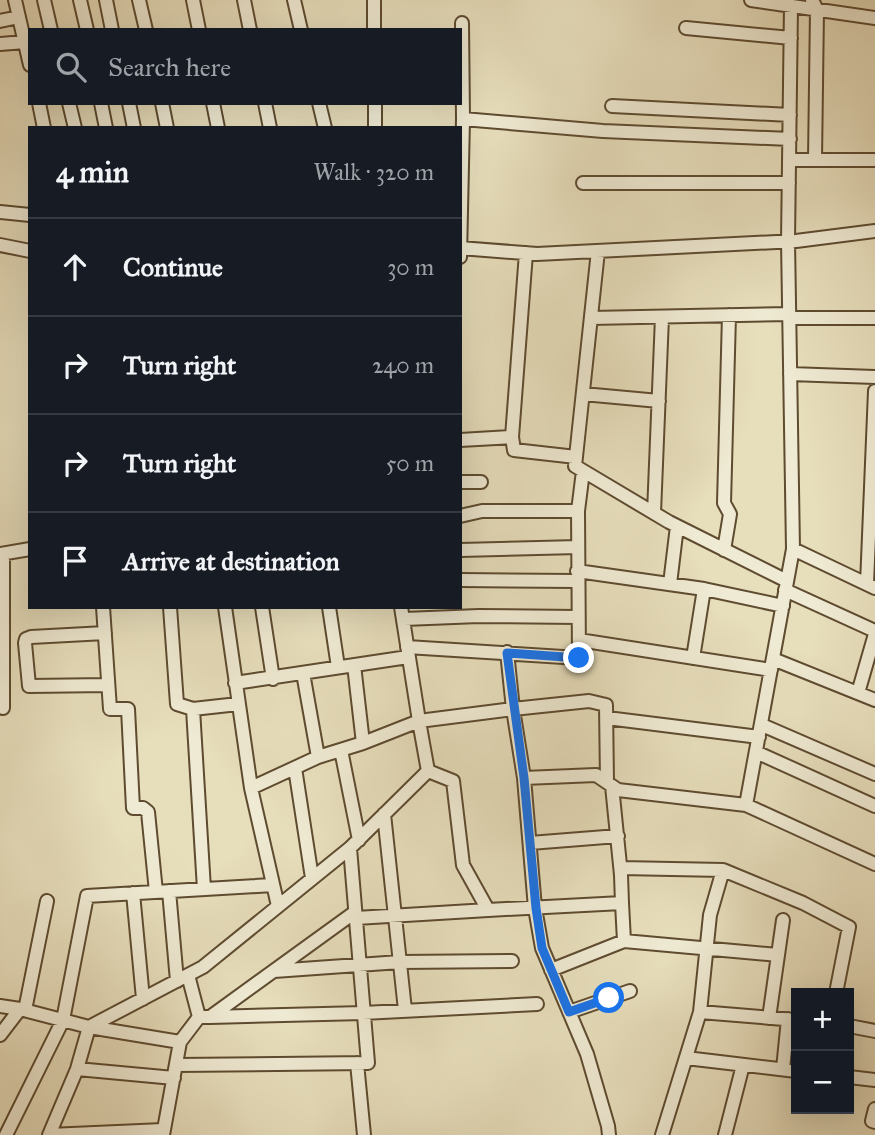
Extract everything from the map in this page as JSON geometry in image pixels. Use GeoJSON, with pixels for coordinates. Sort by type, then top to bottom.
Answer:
{"type":"FeatureCollection","features":[{"type":"Feature","properties":{"kind":"street"},"geometry":{"type":"LineString","coordinates":[[15,0],[28,56]]}},
{"type":"Feature","properties":{"kind":"street"},"geometry":{"type":"LineString","coordinates":[[44,0],[51,28]]}},
{"type":"Feature","properties":{"kind":"street"},"geometry":{"type":"LineString","coordinates":[[80,0],[87,28]]}},
{"type":"Feature","properties":{"kind":"street"},"geometry":{"type":"LineString","coordinates":[[106,0],[112,28]]}},
{"type":"Feature","properties":{"kind":"street"},"geometry":{"type":"LineString","coordinates":[[139,0],[146,28]]}},
{"type":"Feature","properties":{"kind":"street"},"geometry":{"type":"LineString","coordinates":[[193,0],[199,28]]}},
{"type":"Feature","properties":{"kind":"street"},"geometry":{"type":"LineString","coordinates":[[244,0],[250,28]]}},
{"type":"Feature","properties":{"kind":"street"},"geometry":{"type":"LineString","coordinates":[[294,0],[301,28]]}},
{"type":"Feature","properties":{"kind":"street"},"geometry":{"type":"LineString","coordinates":[[374,0],[374,28]]}},
{"type":"Feature","properties":{"kind":"street"},"geometry":{"type":"LineString","coordinates":[[751,0],[791,6],[815,5],[875,18]]}},
{"type":"Feature","properties":{"kind":"street"},"geometry":{"type":"LineString","coordinates":[[815,5],[815,160]]}},
{"type":"Feature","properties":{"kind":"street"},"geometry":{"type":"LineString","coordinates":[[746,804],[793,549],[788,241],[791,6]]}},
{"type":"Feature","properties":{"kind":"street"},"geometry":{"type":"LineString","coordinates":[[0,21],[19,17]]}},
{"type":"Feature","properties":{"kind":"street"},"geometry":{"type":"LineString","coordinates":[[462,23],[462,28]]}},
{"type":"Feature","properties":{"kind":"street"},"geometry":{"type":"LineString","coordinates":[[686,29],[791,37]]}},
{"type":"Feature","properties":{"kind":"street"},"geometry":{"type":"LineString","coordinates":[[0,44],[24,42]]}},
{"type":"Feature","properties":{"kind":"street"},"geometry":{"type":"LineString","coordinates":[[462,90],[462,134]]}},
{"type":"Feature","properties":{"kind":"street"},"geometry":{"type":"LineString","coordinates":[[39,105],[44,126]]}},
{"type":"Feature","properties":{"kind":"street"},"geometry":{"type":"LineString","coordinates":[[69,105],[75,126]]}},
{"type":"Feature","properties":{"kind":"street"},"geometry":{"type":"LineString","coordinates":[[101,105],[106,126]]}},
{"type":"Feature","properties":{"kind":"street"},"geometry":{"type":"LineString","coordinates":[[129,105],[134,126]]}},
{"type":"Feature","properties":{"kind":"street"},"geometry":{"type":"LineString","coordinates":[[162,105],[167,126]]}},
{"type":"Feature","properties":{"kind":"street"},"geometry":{"type":"LineString","coordinates":[[213,105],[218,126]]}},
{"type":"Feature","properties":{"kind":"street"},"geometry":{"type":"LineString","coordinates":[[265,105],[270,126]]}},
{"type":"Feature","properties":{"kind":"street"},"geometry":{"type":"LineString","coordinates":[[319,105],[325,126]]}},
{"type":"Feature","properties":{"kind":"street"},"geometry":{"type":"LineString","coordinates":[[374,105],[375,126]]}},
{"type":"Feature","properties":{"kind":"street"},"geometry":{"type":"LineString","coordinates":[[612,106],[790,115]]}},
{"type":"Feature","properties":{"kind":"street"},"geometry":{"type":"LineString","coordinates":[[463,119],[603,131],[790,139]]}},
{"type":"Feature","properties":{"kind":"street"},"geometry":{"type":"LineString","coordinates":[[789,160],[875,160]]}},
{"type":"Feature","properties":{"kind":"street"},"geometry":{"type":"LineString","coordinates":[[583,183],[789,183]]}},
{"type":"Feature","properties":{"kind":"street"},"geometry":{"type":"LineString","coordinates":[[0,212],[28,215]]}},
{"type":"Feature","properties":{"kind":"street"},"geometry":{"type":"LineString","coordinates":[[462,248],[526,253],[598,251],[788,241],[875,231]]}},
{"type":"Feature","properties":{"kind":"street"},"geometry":{"type":"LineString","coordinates":[[0,246],[28,251]]}},
{"type":"Feature","properties":{"kind":"street"},"geometry":{"type":"LineString","coordinates":[[598,251],[575,466],[677,526],[875,633],[858,693]]}},
{"type":"Feature","properties":{"kind":"street"},"geometry":{"type":"LineString","coordinates":[[526,253],[512,437],[514,450],[576,457]]}},
{"type":"Feature","properties":{"kind":"street"},"geometry":{"type":"LineString","coordinates":[[591,318],[729,315],[875,318]]}},
{"type":"Feature","properties":{"kind":"street"},"geometry":{"type":"LineString","coordinates":[[724,550],[730,514],[724,503],[729,315]]}},
{"type":"Feature","properties":{"kind":"street"},"geometry":{"type":"LineString","coordinates":[[654,513],[662,317]]}},
{"type":"Feature","properties":{"kind":"street"},"geometry":{"type":"LineString","coordinates":[[790,374],[875,377]]}},
{"type":"Feature","properties":{"kind":"street"},"geometry":{"type":"LineString","coordinates":[[793,549],[871,586],[875,391]]}},
{"type":"Feature","properties":{"kind":"street"},"geometry":{"type":"LineString","coordinates":[[583,394],[659,401]]}},
{"type":"Feature","properties":{"kind":"street"},"geometry":{"type":"LineString","coordinates":[[462,440],[512,437]]}},
{"type":"Feature","properties":{"kind":"street"},"geometry":{"type":"LineString","coordinates":[[235,683],[354,665],[408,652],[507,653],[579,658],[578,511],[583,471]]}},
{"type":"Feature","properties":{"kind":"street"},"geometry":{"type":"LineString","coordinates":[[462,482],[481,482]]}},
{"type":"Feature","properties":{"kind":"street"},"geometry":{"type":"LineString","coordinates":[[462,516],[482,511],[578,511]]}},
{"type":"Feature","properties":{"kind":"street"},"geometry":{"type":"LineString","coordinates":[[670,584],[677,526]]}},
{"type":"Feature","properties":{"kind":"street"},"geometry":{"type":"LineString","coordinates":[[462,550],[578,547]]}},
{"type":"Feature","properties":{"kind":"street"},"geometry":{"type":"LineString","coordinates":[[3,708],[1,554],[28,549]]}},
{"type":"Feature","properties":{"kind":"street"},"geometry":{"type":"LineString","coordinates":[[462,580],[577,576],[670,584],[783,606]]}},
{"type":"Feature","properties":{"kind":"street"},"geometry":{"type":"LineString","coordinates":[[693,658],[704,589]]}},
{"type":"Feature","properties":{"kind":"street"},"geometry":{"type":"LineString","coordinates":[[103,609],[110,709],[128,709],[132,808],[143,808],[148,812],[182,978],[204,1017]]}},
{"type":"Feature","properties":{"kind":"street"},"geometry":{"type":"LineString","coordinates":[[170,609],[177,704],[193,709],[238,705]]}},
{"type":"Feature","properties":{"kind":"street"},"geometry":{"type":"LineString","coordinates":[[225,609],[251,788],[278,906]]}},
{"type":"Feature","properties":{"kind":"street"},"geometry":{"type":"LineString","coordinates":[[262,609],[273,679]]}},
{"type":"Feature","properties":{"kind":"street"},"geometry":{"type":"LineString","coordinates":[[329,609],[338,667]]}},
{"type":"Feature","properties":{"kind":"street"},"geometry":{"type":"LineString","coordinates":[[428,772],[402,613],[578,617]]}},
{"type":"Feature","properties":{"kind":"street"},"geometry":{"type":"LineString","coordinates":[[105,633],[31,637],[26,639],[25,643],[29,686],[108,685]]}},
{"type":"Feature","properties":{"kind":"street"},"geometry":{"type":"LineString","coordinates":[[579,640],[693,658],[772,665],[875,700]]}},
{"type":"Feature","properties":{"kind":"street"},"geometry":{"type":"LineString","coordinates":[[507,653],[524,778],[542,948],[587,1054],[609,1135]]}},
{"type":"Feature","properties":{"kind":"street"},"geometry":{"type":"LineString","coordinates":[[354,665],[363,743]]}},
{"type":"Feature","properties":{"kind":"street"},"geometry":{"type":"LineString","coordinates":[[303,673],[318,757]]}},
{"type":"Feature","properties":{"kind":"street"},"geometry":{"type":"LineString","coordinates":[[251,788],[318,757],[419,721],[589,701],[607,705],[609,784],[618,836],[624,941]]}},
{"type":"Feature","properties":{"kind":"street"},"geometry":{"type":"LineString","coordinates":[[193,709],[204,889]]}},
{"type":"Feature","properties":{"kind":"street"},"geometry":{"type":"LineString","coordinates":[[607,718],[761,731],[875,774]]}},
{"type":"Feature","properties":{"kind":"street"},"geometry":{"type":"LineString","coordinates":[[77,1069],[176,1071],[368,1063],[355,915],[354,844],[341,750]]}},
{"type":"Feature","properties":{"kind":"street"},"geometry":{"type":"LineString","coordinates":[[756,752],[875,806]]}},
{"type":"Feature","properties":{"kind":"street"},"geometry":{"type":"LineString","coordinates":[[295,768],[312,878]]}},
{"type":"Feature","properties":{"kind":"street"},"geometry":{"type":"LineString","coordinates":[[428,772],[354,844],[203,967],[89,1027],[77,1069],[49,1135],[163,1133],[180,1042],[204,1017],[355,915],[622,903]]}},
{"type":"Feature","properties":{"kind":"street"},"geometry":{"type":"LineString","coordinates":[[428,772],[453,781],[463,865],[488,910]]}},
{"type":"Feature","properties":{"kind":"street"},"geometry":{"type":"LineString","coordinates":[[524,778],[596,775],[618,790],[746,804],[875,864]]}},
{"type":"Feature","properties":{"kind":"street"},"geometry":{"type":"LineString","coordinates":[[384,814],[405,1010]]}},
{"type":"Feature","properties":{"kind":"street"},"geometry":{"type":"LineString","coordinates":[[530,843],[618,836]]}},
{"type":"Feature","properties":{"kind":"street"},"geometry":{"type":"LineString","coordinates":[[621,868],[723,870],[803,903],[849,927],[837,988]]}},
{"type":"Feature","properties":{"kind":"street"},"geometry":{"type":"LineString","coordinates":[[662,1135],[700,1012],[710,915],[723,870]]}},
{"type":"Feature","properties":{"kind":"street"},"geometry":{"type":"LineString","coordinates":[[6,1135],[63,1020],[87,896],[273,885]]}},
{"type":"Feature","properties":{"kind":"street"},"geometry":{"type":"LineString","coordinates":[[133,893],[143,999]]}},
{"type":"Feature","properties":{"kind":"street"},"geometry":{"type":"LineString","coordinates":[[0,1035],[22,1009],[47,901]]}},
{"type":"Feature","properties":{"kind":"street"},"geometry":{"type":"LineString","coordinates":[[769,1017],[783,920]]}},
{"type":"Feature","properties":{"kind":"street"},"geometry":{"type":"LineString","coordinates":[[551,970],[624,941],[778,955]]}},
{"type":"Feature","properties":{"kind":"street"},"geometry":{"type":"LineString","coordinates":[[274,971],[400,962],[512,961]]}},
{"type":"Feature","properties":{"kind":"street"},"geometry":{"type":"LineString","coordinates":[[569,1012],[629,991]]}},
{"type":"Feature","properties":{"kind":"street"},"geometry":{"type":"LineString","coordinates":[[204,1017],[363,1013],[537,1004]]}},
{"type":"Feature","properties":{"kind":"street"},"geometry":{"type":"LineString","coordinates":[[0,1006],[22,1009],[89,1027],[180,1042]]}},
{"type":"Feature","properties":{"kind":"street"},"geometry":{"type":"LineString","coordinates":[[700,1012],[791,1019]]}},
{"type":"Feature","properties":{"kind":"street"},"geometry":{"type":"LineString","coordinates":[[854,1027],[875,1031]]}},
{"type":"Feature","properties":{"kind":"street"},"geometry":{"type":"LineString","coordinates":[[686,1058],[790,1070],[791,1044]]}},
{"type":"Feature","properties":{"kind":"street"},"geometry":{"type":"LineString","coordinates":[[357,1063],[364,1135]]}},
{"type":"Feature","properties":{"kind":"street"},"geometry":{"type":"LineString","coordinates":[[725,1135],[743,1065]]}},
{"type":"Feature","properties":{"kind":"street"},"geometry":{"type":"LineString","coordinates":[[854,1078],[875,1080]]}},
{"type":"Feature","properties":{"kind":"street"},"geometry":{"type":"LineString","coordinates":[[875,1109],[872,1121],[875,1122]]}},
{"type":"Feature","properties":{"kind":"route"},"geometry":{"type":"LineString","coordinates":[[579,658],[507,653],[524,778],[542,948],[569,1012],[609,998]]}}]}
